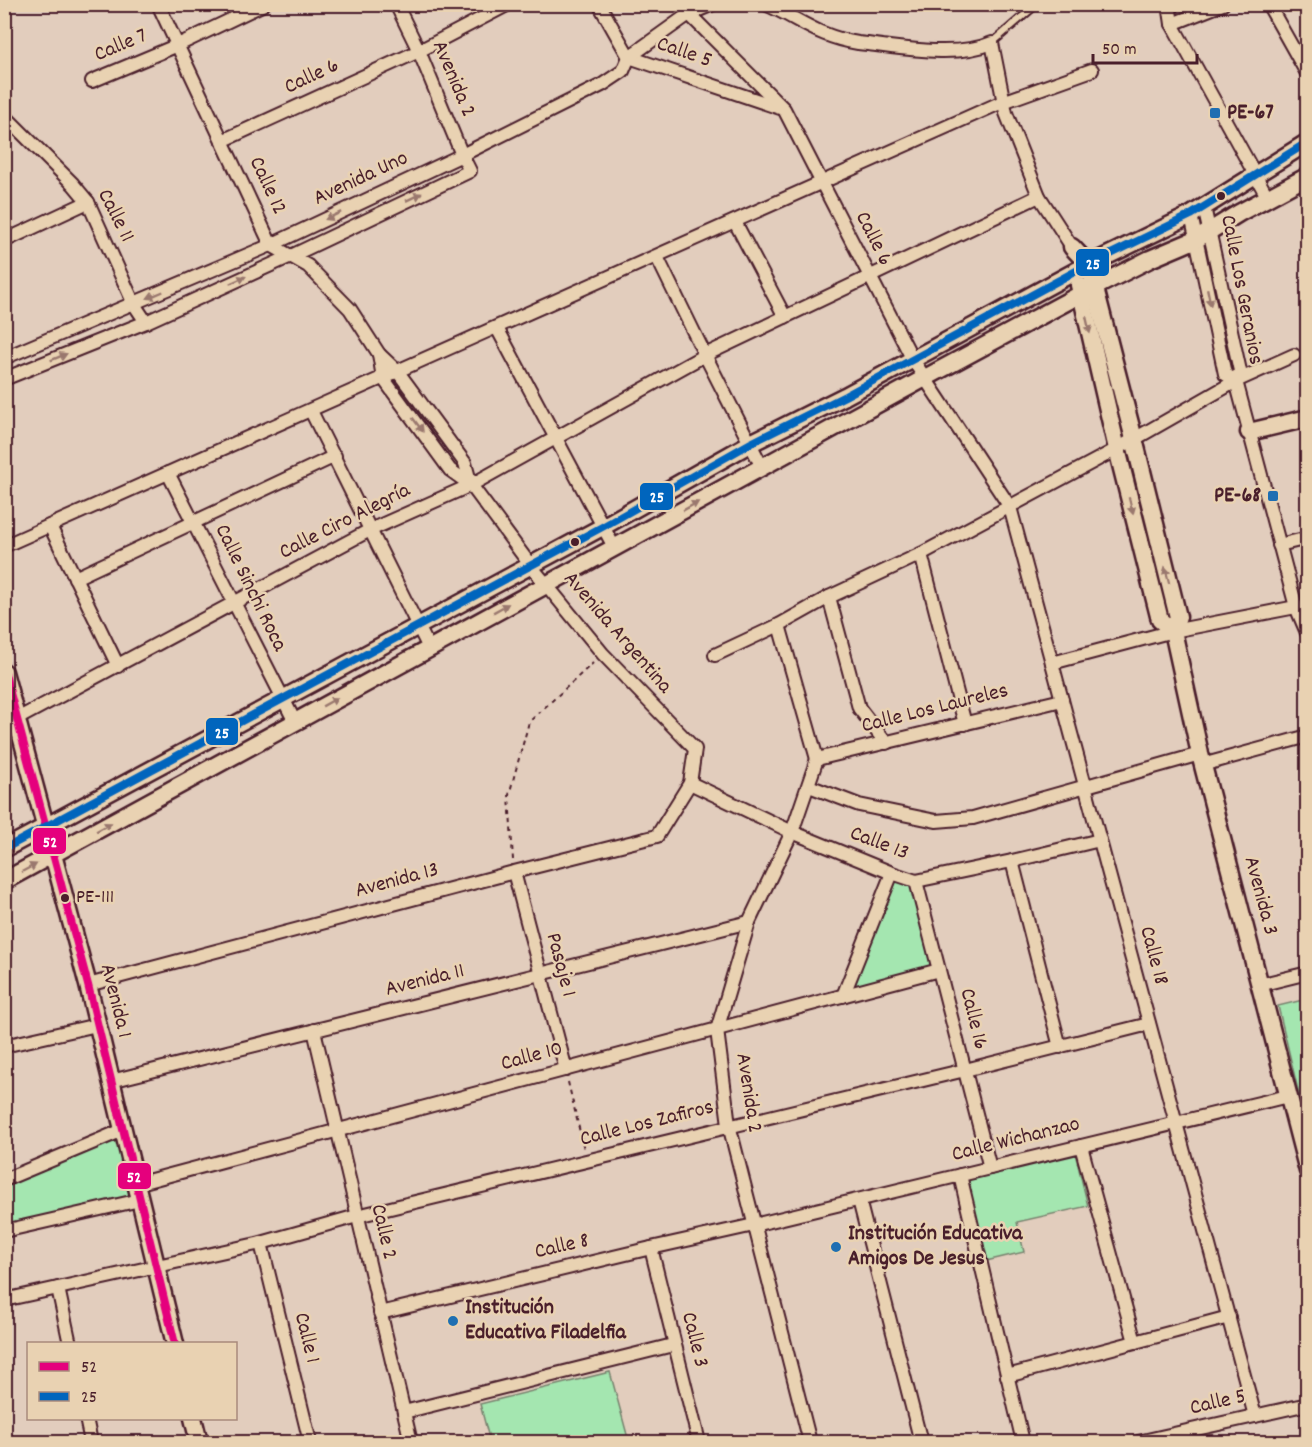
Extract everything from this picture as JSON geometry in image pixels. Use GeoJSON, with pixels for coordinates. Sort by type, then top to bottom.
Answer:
{"type":"FeatureCollection","features":[{"type":"Feature","properties":{"kind":"street","name":"Calle 12"},"geometry":{"type":"LineString","coordinates":[[158,4],[271,245],[308,266],[350,309],[379,354],[398,372]]}},
{"type":"Feature","properties":{"kind":"street","name":"Calle 7"},"geometry":{"type":"LineString","coordinates":[[93,81],[178,45],[264,4]]}},
{"type":"Feature","properties":{"kind":"street","name":"Avenida 2"},"geometry":{"type":"LineString","coordinates":[[396,4],[419,51],[470,171]]}},
{"type":"Feature","properties":{"kind":"street"},"geometry":{"type":"LineString","coordinates":[[419,51],[509,4]]}},
{"type":"Feature","properties":{"kind":"street","name":"Calle 5"},"geometry":{"type":"LineString","coordinates":[[598,4],[629,57],[783,109]]}},
{"type":"Feature","properties":{"kind":"street","name":"Avenida Uno"},"geometry":{"type":"LineString","coordinates":[[4,358],[271,245],[462,155],[602,85],[623,70],[629,57],[687,9],[713,4]]}},
{"type":"Feature","properties":{"kind":"street"},"geometry":{"type":"LineString","coordinates":[[765,4],[813,30],[842,41],[858,44],[957,51],[976,49],[992,43],[1006,113],[1039,196],[1072,247],[1082,268],[1088,290]]}},
{"type":"Feature","properties":{"kind":"street","name":"Calle Los Geranios"},"geometry":{"type":"LineString","coordinates":[[1169,4],[1172,24],[1268,198]]}},
{"type":"Feature","properties":{"kind":"street"},"geometry":{"type":"LineString","coordinates":[[1172,24],[1223,4]]}},
{"type":"Feature","properties":{"kind":"street"},"geometry":{"type":"LineString","coordinates":[[1268,4],[1308,75]]}},
{"type":"Feature","properties":{"kind":"street","name":"Calle 6"},"geometry":{"type":"LineString","coordinates":[[687,9],[783,109],[913,360],[1010,507]]}},
{"type":"Feature","properties":{"kind":"street","name":"Calle 6"},"geometry":{"type":"LineString","coordinates":[[222,141],[419,51]]}},
{"type":"Feature","properties":{"kind":"street"},"geometry":{"type":"LineString","coordinates":[[4,546],[1004,102],[1092,70]]}},
{"type":"Feature","properties":{"kind":"street","name":"Calle 11"},"geometry":{"type":"LineString","coordinates":[[4,115],[74,184],[88,202],[134,304],[146,322]]}},
{"type":"Feature","properties":{"kind":"street"},"geometry":{"type":"LineString","coordinates":[[4,849],[531,566],[751,443],[845,396],[1082,268],[1197,211],[1308,142]]}},
{"type":"Feature","properties":{"kind":"street","name":"Avenida Uno"},"geometry":{"type":"LineString","coordinates":[[4,379],[146,322],[470,171]]}},
{"type":"Feature","properties":{"kind":"street"},"geometry":{"type":"LineString","coordinates":[[4,881],[925,378],[1088,290],[1203,235],[1308,176]]}},
{"type":"Feature","properties":{"kind":"street","name":"Calle Ciro Alegría"},"geometry":{"type":"LineString","coordinates":[[11,723],[370,530],[471,484],[705,356],[1039,196]]}},
{"type":"Feature","properties":{"kind":"street"},"geometry":{"type":"LineString","coordinates":[[4,241],[88,202]]}},
{"type":"Feature","properties":{"kind":"street","name":"Calle Los Geranios"},"geometry":{"type":"LineString","coordinates":[[1197,211],[1203,235],[1225,374],[1236,381],[1296,607],[1306,627]]}},
{"type":"Feature","properties":{"kind":"street"},"geometry":{"type":"LineString","coordinates":[[735,222],[785,317]]}},
{"type":"Feature","properties":{"kind":"street"},"geometry":{"type":"LineString","coordinates":[[657,257],[762,467]]}},
{"type":"Feature","properties":{"kind":"street","name":"Avenida 3"},"geometry":{"type":"LineString","coordinates":[[1088,290],[1134,439],[1178,617],[1173,631],[1201,760],[1288,1096],[1303,1135],[1308,1171]]}},
{"type":"Feature","properties":{"kind":"street","name":"Avenida 3"},"geometry":{"type":"LineString","coordinates":[[1088,290],[1117,449],[1160,620],[1173,631]]}},
{"type":"Feature","properties":{"kind":"street"},"geometry":{"type":"LineString","coordinates":[[497,328],[615,547]]}},
{"type":"Feature","properties":{"kind":"street","name":"Calle 12"},"geometry":{"type":"LineString","coordinates":[[379,354],[383,378]]}},
{"type":"Feature","properties":{"kind":"street"},"geometry":{"type":"LineString","coordinates":[[715,655],[779,625],[829,597],[921,554],[1117,449],[1236,381],[1294,356]]}},
{"type":"Feature","properties":{"kind":"street","name":"Avenida Argentina"},"geometry":{"type":"LineString","coordinates":[[398,372],[465,463],[471,484]]}},
{"type":"Feature","properties":{"kind":"street","name":"Avenida Argentina"},"geometry":{"type":"LineString","coordinates":[[383,378],[450,470],[471,484],[531,566],[603,654],[695,749],[690,783]]}},
{"type":"Feature","properties":{"kind":"street"},"geometry":{"type":"LineString","coordinates":[[311,411],[429,648]]}},
{"type":"Feature","properties":{"kind":"street"},"geometry":{"type":"LineString","coordinates":[[1249,432],[1308,418]]}},
{"type":"Feature","properties":{"kind":"street"},"geometry":{"type":"LineString","coordinates":[[75,578],[334,456]]}},
{"type":"Feature","properties":{"kind":"street","name":"Calle Sinchi Roca"},"geometry":{"type":"LineString","coordinates":[[168,473],[294,722]]}},
{"type":"Feature","properties":{"kind":"street","name":"Calle 18"},"geometry":{"type":"LineString","coordinates":[[1010,507],[1255,1416]]}},
{"type":"Feature","properties":{"kind":"street"},"geometry":{"type":"LineString","coordinates":[[50,526],[118,666]]}},
{"type":"Feature","properties":{"kind":"street"},"geometry":{"type":"LineString","coordinates":[[1279,545],[1308,538]]}},
{"type":"Feature","properties":{"kind":"street"},"geometry":{"type":"LineString","coordinates":[[921,554],[965,724]]}},
{"type":"Feature","properties":{"kind":"street"},"geometry":{"type":"LineString","coordinates":[[829,597],[859,708],[886,743]]}},
{"type":"Feature","properties":{"kind":"street"},"geometry":{"type":"LineString","coordinates":[[1052,663],[1173,631],[1296,607]]}},
{"type":"Feature","properties":{"kind":"street"},"geometry":{"type":"LineString","coordinates":[[779,625],[817,759]]}},
{"type":"Feature","properties":{"kind":"street","name":"Avenida 1"},"geometry":{"type":"LineString","coordinates":[[4,672],[11,723],[46,827],[88,986],[174,1342]]}},
{"type":"Feature","properties":{"kind":"street","name":"Calle Los Laureles"},"geometry":{"type":"LineString","coordinates":[[817,759],[1062,700]]}},
{"type":"Feature","properties":{"kind":"street"},"geometry":{"type":"LineString","coordinates":[[809,786],[859,805],[936,821],[973,818],[1085,785],[1308,736]]}},
{"type":"Feature","properties":{"kind":"street","name":"Avenida 2"},"geometry":{"type":"LineString","coordinates":[[810,1443],[729,1125],[717,1030],[749,922],[792,832],[817,759]]}},
{"type":"Feature","properties":{"kind":"street","name":"Calle 13"},"geometry":{"type":"LineString","coordinates":[[690,783],[792,832],[916,881],[1100,840]]}},
{"type":"Feature","properties":{"kind":"street","name":"Avenida 13"},"geometry":{"type":"LineString","coordinates":[[88,986],[657,836],[690,783]]}},
{"type":"Feature","properties":{"kind":"street"},"geometry":{"type":"LineString","coordinates":[[1012,861],[1060,1047]]}},
{"type":"Feature","properties":{"kind":"street","name":"Pasaje 1"},"geometry":{"type":"LineString","coordinates":[[514,872],[566,1070]]}},
{"type":"Feature","properties":{"kind":"street"},"geometry":{"type":"LineString","coordinates":[[843,996],[892,873]]}},
{"type":"Feature","properties":{"kind":"street","name":"Calle 16"},"geometry":{"type":"LineString","coordinates":[[916,881],[990,1168]]}},
{"type":"Feature","properties":{"kind":"street","name":"Avenida 11"},"geometry":{"type":"LineString","coordinates":[[111,1081],[749,922]]}},
{"type":"Feature","properties":{"kind":"street","name":"Calle 10"},"geometry":{"type":"LineString","coordinates":[[4,1231],[337,1131],[939,970]]}},
{"type":"Feature","properties":{"kind":"street"},"geometry":{"type":"LineString","coordinates":[[1259,984],[1308,973]]}},
{"type":"Feature","properties":{"kind":"street","name":"Calle Los Zafiros"},"geometry":{"type":"LineString","coordinates":[[4,1300],[261,1243],[357,1216],[1149,1024]]}},
{"type":"Feature","properties":{"kind":"street"},"geometry":{"type":"LineString","coordinates":[[4,1046],[97,1025]]}},
{"type":"Feature","properties":{"kind":"street","name":"Calle 2"},"geometry":{"type":"LineString","coordinates":[[314,1030],[411,1443]]}},
{"type":"Feature","properties":{"kind":"street","name":"Calle Wichanzao"},"geometry":{"type":"LineString","coordinates":[[754,1225],[1288,1096]]}},
{"type":"Feature","properties":{"kind":"street"},"geometry":{"type":"LineString","coordinates":[[4,1180],[123,1130]]}},
{"type":"Feature","properties":{"kind":"street"},"geometry":{"type":"LineString","coordinates":[[1081,1146],[1134,1342]]}},
{"type":"Feature","properties":{"kind":"street"},"geometry":{"type":"LineString","coordinates":[[960,1175],[1023,1443]]}},
{"type":"Feature","properties":{"kind":"street"},"geometry":{"type":"LineString","coordinates":[[859,1200],[921,1443]]}},
{"type":"Feature","properties":{"kind":"street","name":"Calle 8"},"geometry":{"type":"LineString","coordinates":[[380,1313],[754,1225]]}},
{"type":"Feature","properties":{"kind":"street","name":"Calle 1"},"geometry":{"type":"LineString","coordinates":[[261,1243],[310,1443]]}},
{"type":"Feature","properties":{"kind":"street","name":"Calle 3"},"geometry":{"type":"LineString","coordinates":[[651,1248],[673,1345],[699,1443]]}},
{"type":"Feature","properties":{"kind":"street"},"geometry":{"type":"LineString","coordinates":[[58,1288],[70,1342]]}},
{"type":"Feature","properties":{"kind":"street"},"geometry":{"type":"LineString","coordinates":[[1006,1376],[1228,1317]]}},
{"type":"Feature","properties":{"kind":"street"},"geometry":{"type":"LineString","coordinates":[[404,1412],[673,1345]]}},
{"type":"Feature","properties":{"kind":"street","name":"Calle 5"},"geometry":{"type":"LineString","coordinates":[[1138,1443],[1308,1404]]}},
{"type":"Feature","properties":{"kind":"street"},"geometry":{"type":"LineString","coordinates":[[86,1420],[91,1443]]}},
{"type":"Feature","properties":{"kind":"street"},"geometry":{"type":"LineString","coordinates":[[193,1420],[199,1443]]}},
{"type":"Feature","properties":{"kind":"lane"},"geometry":{"type":"LineString","coordinates":[[992,43],[1037,4]]}},
{"type":"Feature","properties":{"kind":"path"},"geometry":{"type":"LineString","coordinates":[[514,872],[508,795],[529,722],[603,654]]}},
{"type":"Feature","properties":{"kind":"path"},"geometry":{"type":"LineString","coordinates":[[566,1070],[587,1161]]}},
{"type":"Feature","properties":{"kind":"green space"},"geometry":{"type":"Polygon","coordinates":[[[892,873],[916,881],[939,970],[843,996],[892,873]]]}},
{"type":"Feature","properties":{"kind":"green space"},"geometry":{"type":"Polygon","coordinates":[[[1308,999],[1307,1128],[1278,1006],[1308,999]]]}},
{"type":"Feature","properties":{"kind":"green space"},"geometry":{"type":"Polygon","coordinates":[[[118,1132],[140,1200],[5,1231],[4,1181],[118,1132]]]}},
{"type":"Feature","properties":{"kind":"green space"},"geometry":{"type":"Polygon","coordinates":[[[1075,1153],[1088,1206],[1017,1222],[1024,1252],[986,1261],[967,1179],[1075,1153]]]}},
{"type":"Feature","properties":{"kind":"green space"},"geometry":{"type":"Polygon","coordinates":[[[610,1372],[629,1442],[490,1442],[480,1404],[610,1372]]]}},
{"type":"Feature","properties":{"kind":"transit line","name":"25"},"geometry":{"type":"LineString","coordinates":[[4,849],[604,526],[751,443],[845,396],[1076,271],[1191,215],[1308,142]]}},
{"type":"Feature","properties":{"kind":"transit line","name":"52"},"geometry":{"type":"LineString","coordinates":[[5,674],[88,985],[175,1342]]}},
{"type":"Feature","properties":{"kind":"place","name":"PE-67"},"geometry":{"type":"Point","coordinates":[1215,113]}},
{"type":"Feature","properties":{"kind":"place","name":"PE-68"},"geometry":{"type":"Point","coordinates":[1273,496]}},
{"type":"Feature","properties":{"kind":"place","name":"PE-111"},"geometry":{"type":"Point","coordinates":[65,898]}},
{"type":"Feature","properties":{"kind":"place","name":"Institución Educativa Amigos De Jesus"},"geometry":{"type":"Point","coordinates":[836,1247]}},
{"type":"Feature","properties":{"kind":"place","name":"Institución Educativa Filadelfia"},"geometry":{"type":"Point","coordinates":[453,1321]}}]}
